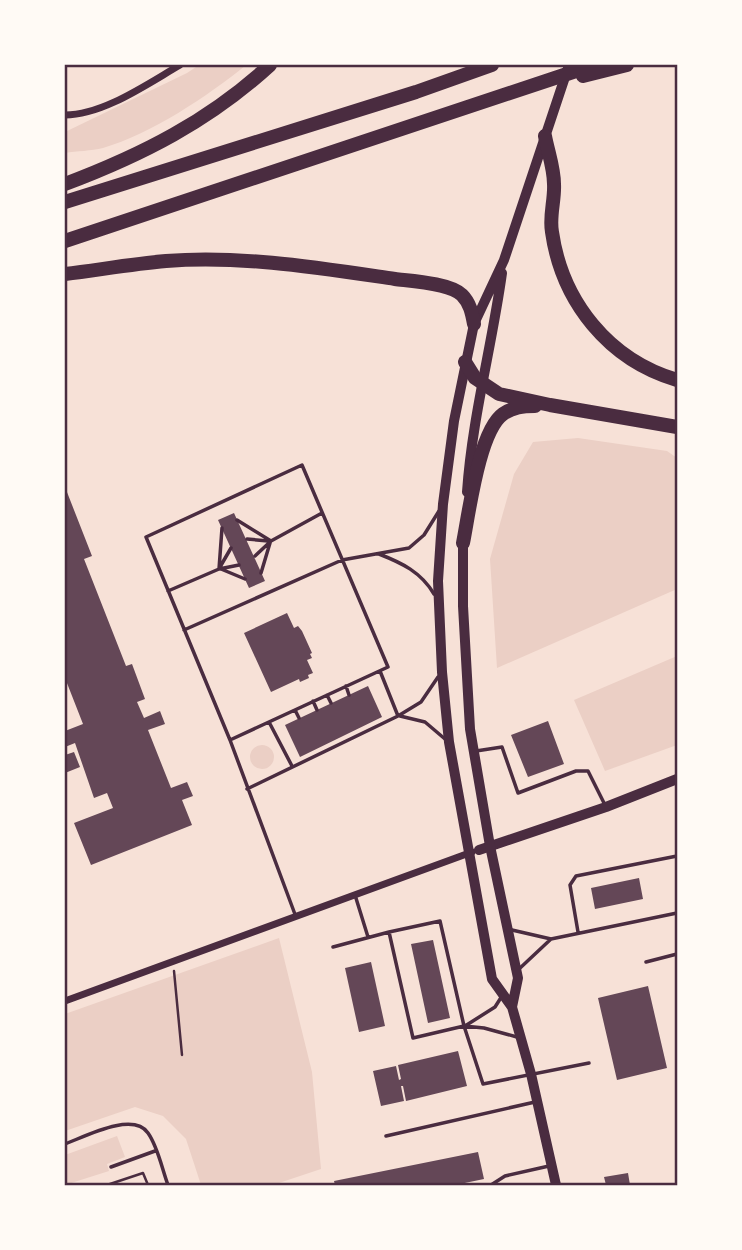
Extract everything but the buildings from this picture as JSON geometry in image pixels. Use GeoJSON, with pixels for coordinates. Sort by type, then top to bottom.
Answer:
{"type":"FeatureCollection","features":[{"type":"Feature","properties":{"kind":"highway"},"geometry":{"type":"LineString","coordinates":[[65,184],[134,156],[203,119],[270,65]]}},
{"type":"Feature","properties":{"kind":"highway"},"geometry":{"type":"LineString","coordinates":[[65,202],[416,92],[492,65]]}},
{"type":"Feature","properties":{"kind":"highway"},"geometry":{"type":"LineString","coordinates":[[65,242],[594,65]]}},
{"type":"Feature","properties":{"kind":"highway"},"geometry":{"type":"LineString","coordinates":[[511,94],[627,65]]}},
{"type":"Feature","properties":{"kind":"highway"},"geometry":{"type":"LineString","coordinates":[[545,136],[554,184],[551,230],[560,269],[571,295],[593,326],[624,355],[659,374],[677,380]]}},
{"type":"Feature","properties":{"kind":"highway"},"geometry":{"type":"LineString","coordinates":[[65,274],[167,261],[260,262],[324,268],[412,281],[455,291],[462,295],[470,306],[474,324]]}},
{"type":"Feature","properties":{"kind":"highway"},"geometry":{"type":"LineString","coordinates":[[465,362],[482,383],[499,394],[677,427]]}},
{"type":"Feature","properties":{"kind":"highway"},"geometry":{"type":"LineString","coordinates":[[463,543],[479,465],[491,428],[497,419],[512,409],[550,405]]}},
{"type":"Feature","properties":{"kind":"main road"},"geometry":{"type":"LineString","coordinates":[[512,1007],[518,978],[509,929],[480,849],[461,817],[449,742],[442,672],[438,581],[446,472],[474,324],[504,260],[569,65]]}},
{"type":"Feature","properties":{"kind":"main road"},"geometry":{"type":"LineString","coordinates":[[504,260],[469,467],[463,543],[466,679],[492,979],[512,1007],[531,1074],[556,1185]]}},
{"type":"Feature","properties":{"kind":"street"},"geometry":{"type":"LineString","coordinates":[[65,115],[84,113],[115,102],[180,65]]}},
{"type":"Feature","properties":{"kind":"street"},"geometry":{"type":"LineString","coordinates":[[65,999],[480,849],[606,807],[677,779]]}},
{"type":"Feature","properties":{"kind":"lane"},"geometry":{"type":"LineString","coordinates":[[230,740],[388,667],[302,465],[146,537],[230,740],[296,917]]}},
{"type":"Feature","properties":{"kind":"lane"},"geometry":{"type":"LineString","coordinates":[[184,630],[342,560],[402,550],[416,543],[443,504]]}},
{"type":"Feature","properties":{"kind":"lane"},"geometry":{"type":"LineString","coordinates":[[255,556],[271,541],[322,513]]}},
{"type":"Feature","properties":{"kind":"lane"},"geometry":{"type":"LineString","coordinates":[[237,520],[271,541]]}},
{"type":"Feature","properties":{"kind":"lane"},"geometry":{"type":"LineString","coordinates":[[219,569],[222,528]]}},
{"type":"Feature","properties":{"kind":"lane"},"geometry":{"type":"LineString","coordinates":[[247,539],[271,541]]}},
{"type":"Feature","properties":{"kind":"lane"},"geometry":{"type":"LineString","coordinates":[[261,573],[271,541]]}},
{"type":"Feature","properties":{"kind":"lane"},"geometry":{"type":"LineString","coordinates":[[219,569],[231,548]]}},
{"type":"Feature","properties":{"kind":"lane"},"geometry":{"type":"LineString","coordinates":[[377,554],[416,572],[433,591],[439,604]]}},
{"type":"Feature","properties":{"kind":"lane"},"geometry":{"type":"LineString","coordinates":[[168,591],[219,569],[239,565]]}},
{"type":"Feature","properties":{"kind":"lane"},"geometry":{"type":"LineString","coordinates":[[219,569],[245,579]]}},
{"type":"Feature","properties":{"kind":"lane"},"geometry":{"type":"LineString","coordinates":[[380,671],[398,716]]}},
{"type":"Feature","properties":{"kind":"lane"},"geometry":{"type":"LineString","coordinates":[[247,789],[315,753],[334,747],[363,729],[398,716],[427,696],[442,672]]}},
{"type":"Feature","properties":{"kind":"lane"},"geometry":{"type":"LineString","coordinates":[[346,686],[349,695]]}},
{"type":"Feature","properties":{"kind":"lane"},"geometry":{"type":"LineString","coordinates":[[327,695],[331,703]]}},
{"type":"Feature","properties":{"kind":"lane"},"geometry":{"type":"LineString","coordinates":[[313,701],[317,710]]}},
{"type":"Feature","properties":{"kind":"lane"},"geometry":{"type":"LineString","coordinates":[[295,710],[299,718]]}},
{"type":"Feature","properties":{"kind":"lane"},"geometry":{"type":"LineString","coordinates":[[398,716],[425,722],[449,742]]}},
{"type":"Feature","properties":{"kind":"lane"},"geometry":{"type":"LineString","coordinates":[[269,722],[293,767]]}},
{"type":"Feature","properties":{"kind":"lane"},"geometry":{"type":"LineString","coordinates":[[331,742],[334,747]]}},
{"type":"Feature","properties":{"kind":"lane"},"geometry":{"type":"LineString","coordinates":[[474,751],[502,747],[518,793],[576,771],[589,771],[606,807]]}},
{"type":"Feature","properties":{"kind":"lane"},"geometry":{"type":"LineString","coordinates":[[578,933],[570,885],[576,876],[677,856]]}},
{"type":"Feature","properties":{"kind":"lane"},"geometry":{"type":"LineString","coordinates":[[355,895],[368,937]]}},
{"type":"Feature","properties":{"kind":"lane"},"geometry":{"type":"LineString","coordinates":[[509,929],[551,939],[677,913]]}},
{"type":"Feature","properties":{"kind":"lane"},"geometry":{"type":"LineString","coordinates":[[332,947],[440,921],[464,1026],[483,1084],[589,1063]]}},
{"type":"Feature","properties":{"kind":"lane"},"geometry":{"type":"LineString","coordinates":[[389,932],[412,1038],[464,1026],[495,1007],[503,995]]}},
{"type":"Feature","properties":{"kind":"lane"},"geometry":{"type":"LineString","coordinates":[[517,971],[551,939]]}},
{"type":"Feature","properties":{"kind":"lane"},"geometry":{"type":"LineString","coordinates":[[646,962],[677,954]]}},
{"type":"Feature","properties":{"kind":"lane"},"geometry":{"type":"LineString","coordinates":[[464,1026],[484,1028],[520,1038]]}},
{"type":"Feature","properties":{"kind":"lane"},"geometry":{"type":"LineString","coordinates":[[386,1136],[537,1101]]}},
{"type":"Feature","properties":{"kind":"lane"},"geometry":{"type":"LineString","coordinates":[[65,1143],[121,1124],[136,1125],[148,1132],[168,1185]]}},
{"type":"Feature","properties":{"kind":"lane"},"geometry":{"type":"LineString","coordinates":[[111,1167],[155,1151]]}},
{"type":"Feature","properties":{"kind":"lane"},"geometry":{"type":"LineString","coordinates":[[491,1185],[505,1176],[551,1166]]}},
{"type":"Feature","properties":{"kind":"path"},"geometry":{"type":"LineString","coordinates":[[173,961],[182,1055]]}},
{"type":"Feature","properties":{"kind":"path"},"geometry":{"type":"LineString","coordinates":[[107,1185],[143,1173],[148,1185]]}},
{"type":"Feature","properties":{"kind":"shaded area"},"geometry":{"type":"Polygon","coordinates":[[[199,65],[246,65],[197,101],[159,124],[103,148],[65,153],[65,132],[199,65]]]}},
{"type":"Feature","properties":{"kind":"shaded area"},"geometry":{"type":"Polygon","coordinates":[[[578,438],[667,451],[677,458],[677,589],[497,668],[490,559],[514,474],[533,442],[578,438]]]}},
{"type":"Feature","properties":{"kind":"shaded area"},"geometry":{"type":"Polygon","coordinates":[[[677,656],[677,745],[605,771],[574,700],[677,656]]]}},
{"type":"Feature","properties":{"kind":"shaded area"},"geometry":{"type":"Polygon","coordinates":[[[262,745],[271,748],[274,757],[271,766],[262,769],[253,766],[250,757],[253,748],[262,745]]]}},
{"type":"Feature","properties":{"kind":"shaded area"},"geometry":{"type":"Polygon","coordinates":[[[279,938],[312,1072],[321,1169],[273,1185],[201,1185],[186,1139],[163,1116],[135,1107],[65,1131],[65,1014],[279,938]]]}},
{"type":"Feature","properties":{"kind":"shaded area"},"geometry":{"type":"Polygon","coordinates":[[[117,1136],[125,1157],[107,1164],[109,1171],[65,1185],[65,1155],[117,1136]]]}}]}
